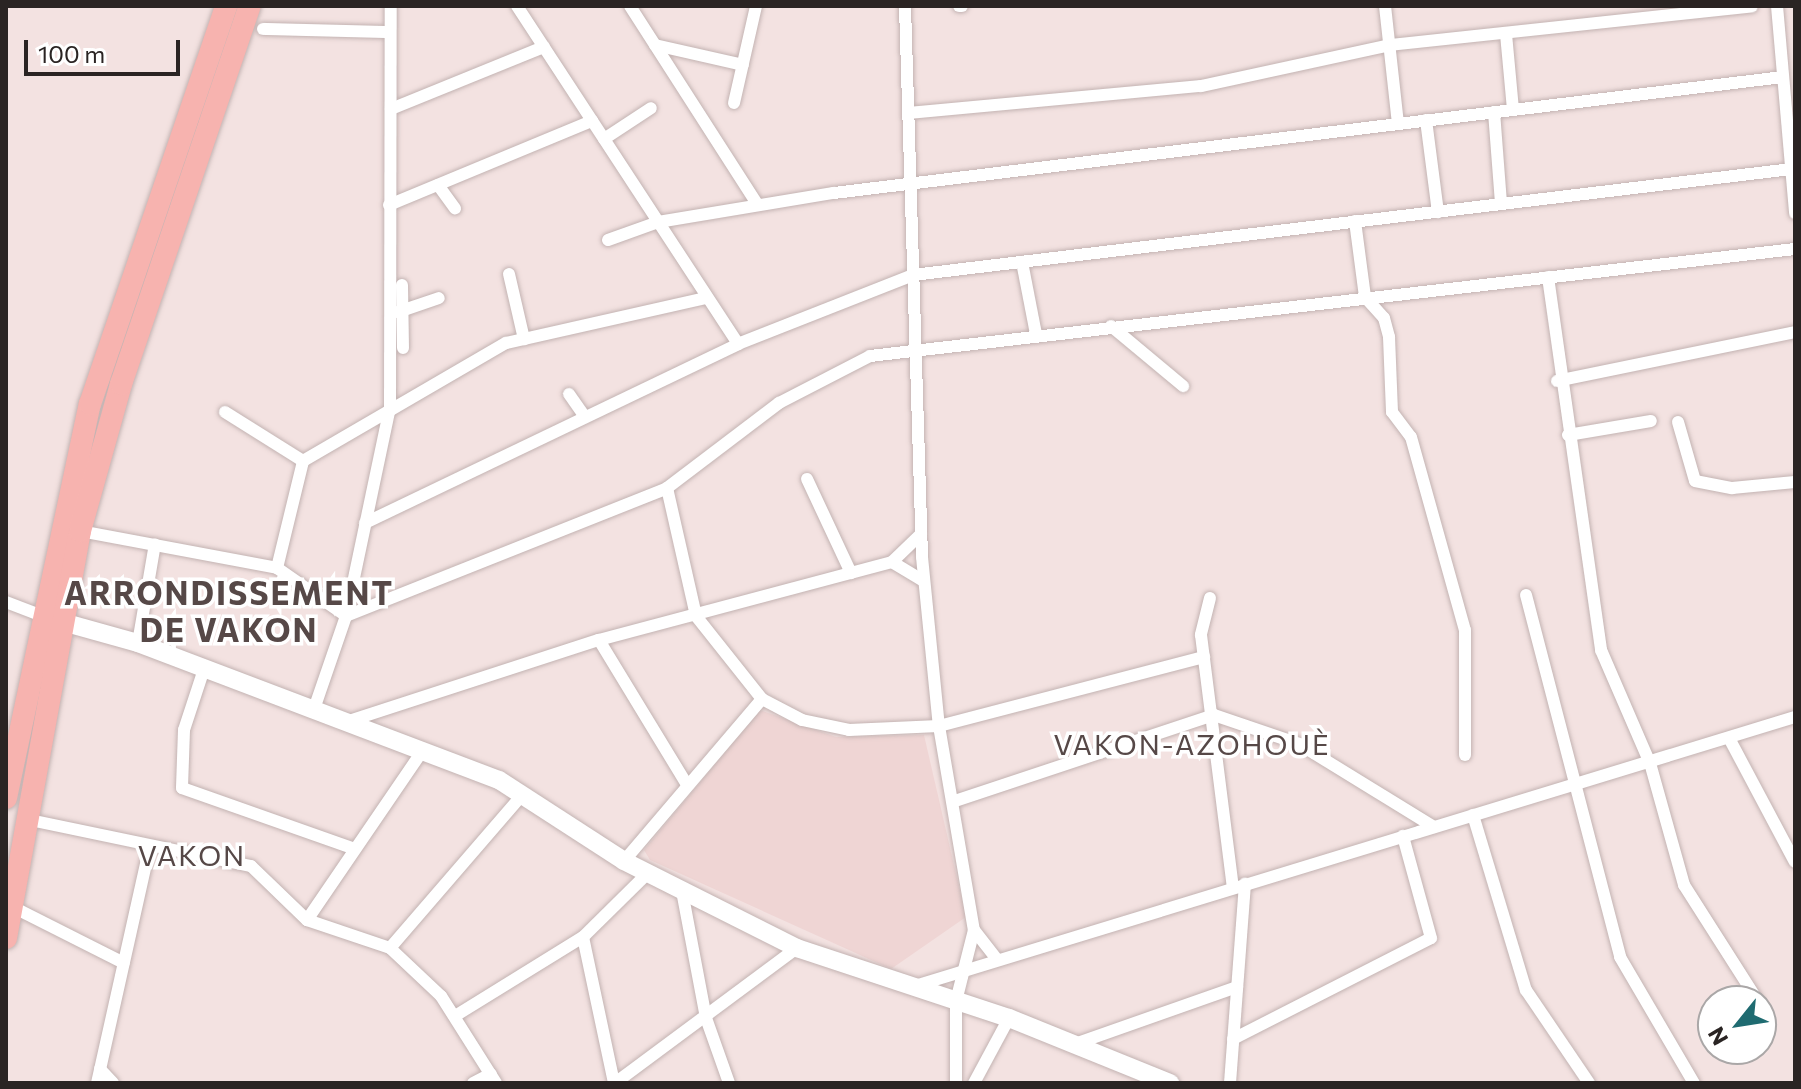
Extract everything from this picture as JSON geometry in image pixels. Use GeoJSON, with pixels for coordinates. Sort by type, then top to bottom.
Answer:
{"type":"FeatureCollection","features":[{"type":"Feature","properties":{"kind":"highway"},"geometry":{"type":"LineString","coordinates":[[6,798],[51,619],[95,389],[226,6]]}},
{"type":"Feature","properties":{"kind":"highway"},"geometry":{"type":"LineString","coordinates":[[6,938],[30,820],[51,619],[80,531],[121,384],[250,6]]}},
{"type":"Feature","properties":{"kind":"main road"},"geometry":{"type":"LineString","coordinates":[[51,619],[138,643],[313,712],[423,750],[523,794],[624,861],[797,948],[1009,1018],[1170,1083]]}},
{"type":"Feature","properties":{"kind":"street"},"geometry":{"type":"LineString","coordinates":[[313,712],[346,616],[390,407],[396,313],[389,205],[391,6]]}},
{"type":"Feature","properties":{"kind":"street"},"geometry":{"type":"LineString","coordinates":[[517,6],[738,344]]}},
{"type":"Feature","properties":{"kind":"street"},"geometry":{"type":"LineString","coordinates":[[630,6],[757,204]]}},
{"type":"Feature","properties":{"kind":"street"},"geometry":{"type":"LineString","coordinates":[[734,103],[756,6]]}},
{"type":"Feature","properties":{"kind":"street"},"geometry":{"type":"LineString","coordinates":[[905,6],[913,275],[912,348],[924,581],[939,726],[955,801],[974,930],[961,970],[956,1001],[956,1083]]}},
{"type":"Feature","properties":{"kind":"street"},"geometry":{"type":"LineString","coordinates":[[1385,6],[1398,123]]}},
{"type":"Feature","properties":{"kind":"street"},"geometry":{"type":"LineString","coordinates":[[909,113],[1201,86],[1390,45],[1506,34],[1679,10],[1752,6]]}},
{"type":"Feature","properties":{"kind":"street"},"geometry":{"type":"LineString","coordinates":[[1777,6],[1795,213]]}},
{"type":"Feature","properties":{"kind":"street"},"geometry":{"type":"LineString","coordinates":[[263,29],[389,32]]}},
{"type":"Feature","properties":{"kind":"street"},"geometry":{"type":"LineString","coordinates":[[1506,34],[1513,109]]}},
{"type":"Feature","properties":{"kind":"street"},"geometry":{"type":"LineString","coordinates":[[655,45],[743,65]]}},
{"type":"Feature","properties":{"kind":"street"},"geometry":{"type":"LineString","coordinates":[[391,109],[544,47]]}},
{"type":"Feature","properties":{"kind":"street"},"geometry":{"type":"LineString","coordinates":[[608,240],[658,222],[757,204],[1783,77]]}},
{"type":"Feature","properties":{"kind":"street"},"geometry":{"type":"LineString","coordinates":[[604,139],[651,108]]}},
{"type":"Feature","properties":{"kind":"street"},"geometry":{"type":"LineString","coordinates":[[1494,112],[1501,204]]}},
{"type":"Feature","properties":{"kind":"street"},"geometry":{"type":"LineString","coordinates":[[1426,120],[1438,212]]}},
{"type":"Feature","properties":{"kind":"street"},"geometry":{"type":"LineString","coordinates":[[389,205],[592,121]]}},
{"type":"Feature","properties":{"kind":"street"},"geometry":{"type":"LineString","coordinates":[[365,523],[738,344],[913,275],[1791,169]]}},
{"type":"Feature","properties":{"kind":"street"},"geometry":{"type":"LineString","coordinates":[[438,185],[455,208]]}},
{"type":"Feature","properties":{"kind":"street"},"geometry":{"type":"LineString","coordinates":[[1355,221],[1365,297],[1384,318],[1392,412],[1411,437],[1428,516],[1457,592],[1465,630],[1465,755]]}},
{"type":"Feature","properties":{"kind":"street"},"geometry":{"type":"LineString","coordinates":[[346,616],[667,488],[830,372],[912,348],[1795,249]]}},
{"type":"Feature","properties":{"kind":"street"},"geometry":{"type":"LineString","coordinates":[[1022,262],[1036,334]]}},
{"type":"Feature","properties":{"kind":"street"},"geometry":{"type":"LineString","coordinates":[[509,274],[524,339]]}},
{"type":"Feature","properties":{"kind":"street"},"geometry":{"type":"LineString","coordinates":[[1548,277],[1557,381],[1601,650],[1650,763],[1684,885],[1748,985]]}},
{"type":"Feature","properties":{"kind":"street"},"geometry":{"type":"LineString","coordinates":[[402,285],[396,313],[403,348]]}},
{"type":"Feature","properties":{"kind":"street"},"geometry":{"type":"LineString","coordinates":[[396,313],[439,298]]}},
{"type":"Feature","properties":{"kind":"street"},"geometry":{"type":"LineString","coordinates":[[277,568],[303,461],[390,407],[524,339],[706,298]]}},
{"type":"Feature","properties":{"kind":"street"},"geometry":{"type":"LineString","coordinates":[[1111,326],[1183,386]]}},
{"type":"Feature","properties":{"kind":"street"},"geometry":{"type":"LineString","coordinates":[[1557,381],[1795,332]]}},
{"type":"Feature","properties":{"kind":"street"},"geometry":{"type":"LineString","coordinates":[[569,394],[585,417]]}},
{"type":"Feature","properties":{"kind":"street"},"geometry":{"type":"LineString","coordinates":[[225,412],[303,461]]}},
{"type":"Feature","properties":{"kind":"street"},"geometry":{"type":"LineString","coordinates":[[1568,435],[1651,421]]}},
{"type":"Feature","properties":{"kind":"street"},"geometry":{"type":"LineString","coordinates":[[1678,422],[1695,481],[1732,488],[1795,482]]}},
{"type":"Feature","properties":{"kind":"street"},"geometry":{"type":"LineString","coordinates":[[807,479],[851,573]]}},
{"type":"Feature","properties":{"kind":"street"},"geometry":{"type":"LineString","coordinates":[[667,488],[696,616],[762,699],[802,720],[849,730],[939,726],[1204,657]]}},
{"type":"Feature","properties":{"kind":"street"},"geometry":{"type":"LineString","coordinates":[[80,531],[277,568],[346,616]]}},
{"type":"Feature","properties":{"kind":"street"},"geometry":{"type":"LineString","coordinates":[[343,723],[599,640],[892,562],[921,534]]}},
{"type":"Feature","properties":{"kind":"street"},"geometry":{"type":"LineString","coordinates":[[138,643],[155,544]]}},
{"type":"Feature","properties":{"kind":"street"},"geometry":{"type":"LineString","coordinates":[[892,562],[924,581]]}},
{"type":"Feature","properties":{"kind":"street"},"geometry":{"type":"LineString","coordinates":[[1526,595],[1578,783],[1624,968],[1694,1083]]}},
{"type":"Feature","properties":{"kind":"street"},"geometry":{"type":"LineString","coordinates":[[1210,598],[1201,619],[1204,657],[1239,886],[1237,987],[1230,1083]]}},
{"type":"Feature","properties":{"kind":"street"},"geometry":{"type":"LineString","coordinates":[[6,602],[51,619]]}},
{"type":"Feature","properties":{"kind":"street"},"geometry":{"type":"LineString","coordinates":[[599,640],[686,783]]}},
{"type":"Feature","properties":{"kind":"street"},"geometry":{"type":"LineString","coordinates":[[204,669],[184,730],[182,788],[355,849]]}},
{"type":"Feature","properties":{"kind":"street"},"geometry":{"type":"LineString","coordinates":[[624,861],[686,783],[762,699]]}},
{"type":"Feature","properties":{"kind":"street"},"geometry":{"type":"LineString","coordinates":[[955,801],[1214,715],[1299,744],[1434,827]]}},
{"type":"Feature","properties":{"kind":"street"},"geometry":{"type":"LineString","coordinates":[[915,986],[1795,717]]}},
{"type":"Feature","properties":{"kind":"street"},"geometry":{"type":"LineString","coordinates":[[1729,738],[1795,862]]}},
{"type":"Feature","properties":{"kind":"street"},"geometry":{"type":"LineString","coordinates":[[307,920],[423,750]]}},
{"type":"Feature","properties":{"kind":"street"},"geometry":{"type":"LineString","coordinates":[[390,948],[523,794]]}},
{"type":"Feature","properties":{"kind":"street"},"geometry":{"type":"LineString","coordinates":[[1473,815],[1526,990],[1589,1083]]}},
{"type":"Feature","properties":{"kind":"street"},"geometry":{"type":"LineString","coordinates":[[30,820],[251,866],[307,920],[390,948],[455,1016],[494,1078],[473,1083]]}},
{"type":"Feature","properties":{"kind":"street"},"geometry":{"type":"LineString","coordinates":[[1233,1039],[1431,938],[1403,836]]}},
{"type":"Feature","properties":{"kind":"street"},"geometry":{"type":"LineString","coordinates":[[97,1083],[150,846]]}},
{"type":"Feature","properties":{"kind":"street"},"geometry":{"type":"LineString","coordinates":[[455,1016],[583,937],[648,873]]}},
{"type":"Feature","properties":{"kind":"street"},"geometry":{"type":"LineString","coordinates":[[682,891],[706,1018],[729,1083]]}},
{"type":"Feature","properties":{"kind":"street"},"geometry":{"type":"LineString","coordinates":[[13,907],[124,963]]}},
{"type":"Feature","properties":{"kind":"street"},"geometry":{"type":"LineString","coordinates":[[974,930],[997,959]]}},
{"type":"Feature","properties":{"kind":"street"},"geometry":{"type":"LineString","coordinates":[[583,937],[614,1083],[797,948]]}},
{"type":"Feature","properties":{"kind":"street"},"geometry":{"type":"LineString","coordinates":[[1075,1044],[1237,987]]}},
{"type":"Feature","properties":{"kind":"street"},"geometry":{"type":"LineString","coordinates":[[975,1083],[1009,1018]]}},
{"type":"Feature","properties":{"kind":"street"},"geometry":{"type":"LineString","coordinates":[[100,1069],[113,1083]]}},
{"type":"Feature","properties":{"kind":"shaded area"},"geometry":{"type":"Polygon","coordinates":[[[760,710],[836,737],[924,735],[966,917],[891,969],[650,860],[644,850],[760,710]]]}},
{"type":"Feature","properties":{"kind":"district","name":"ARRONDISSEMENT DE VAKON"},"geometry":{"type":"Point","coordinates":[229,612]}},
{"type":"Feature","properties":{"kind":"district","name":"VAKON-AZOHOUÈ"},"geometry":{"type":"Point","coordinates":[1192,744]}},
{"type":"Feature","properties":{"kind":"district","name":"VAKON"},"geometry":{"type":"Point","coordinates":[192,855]}}]}
